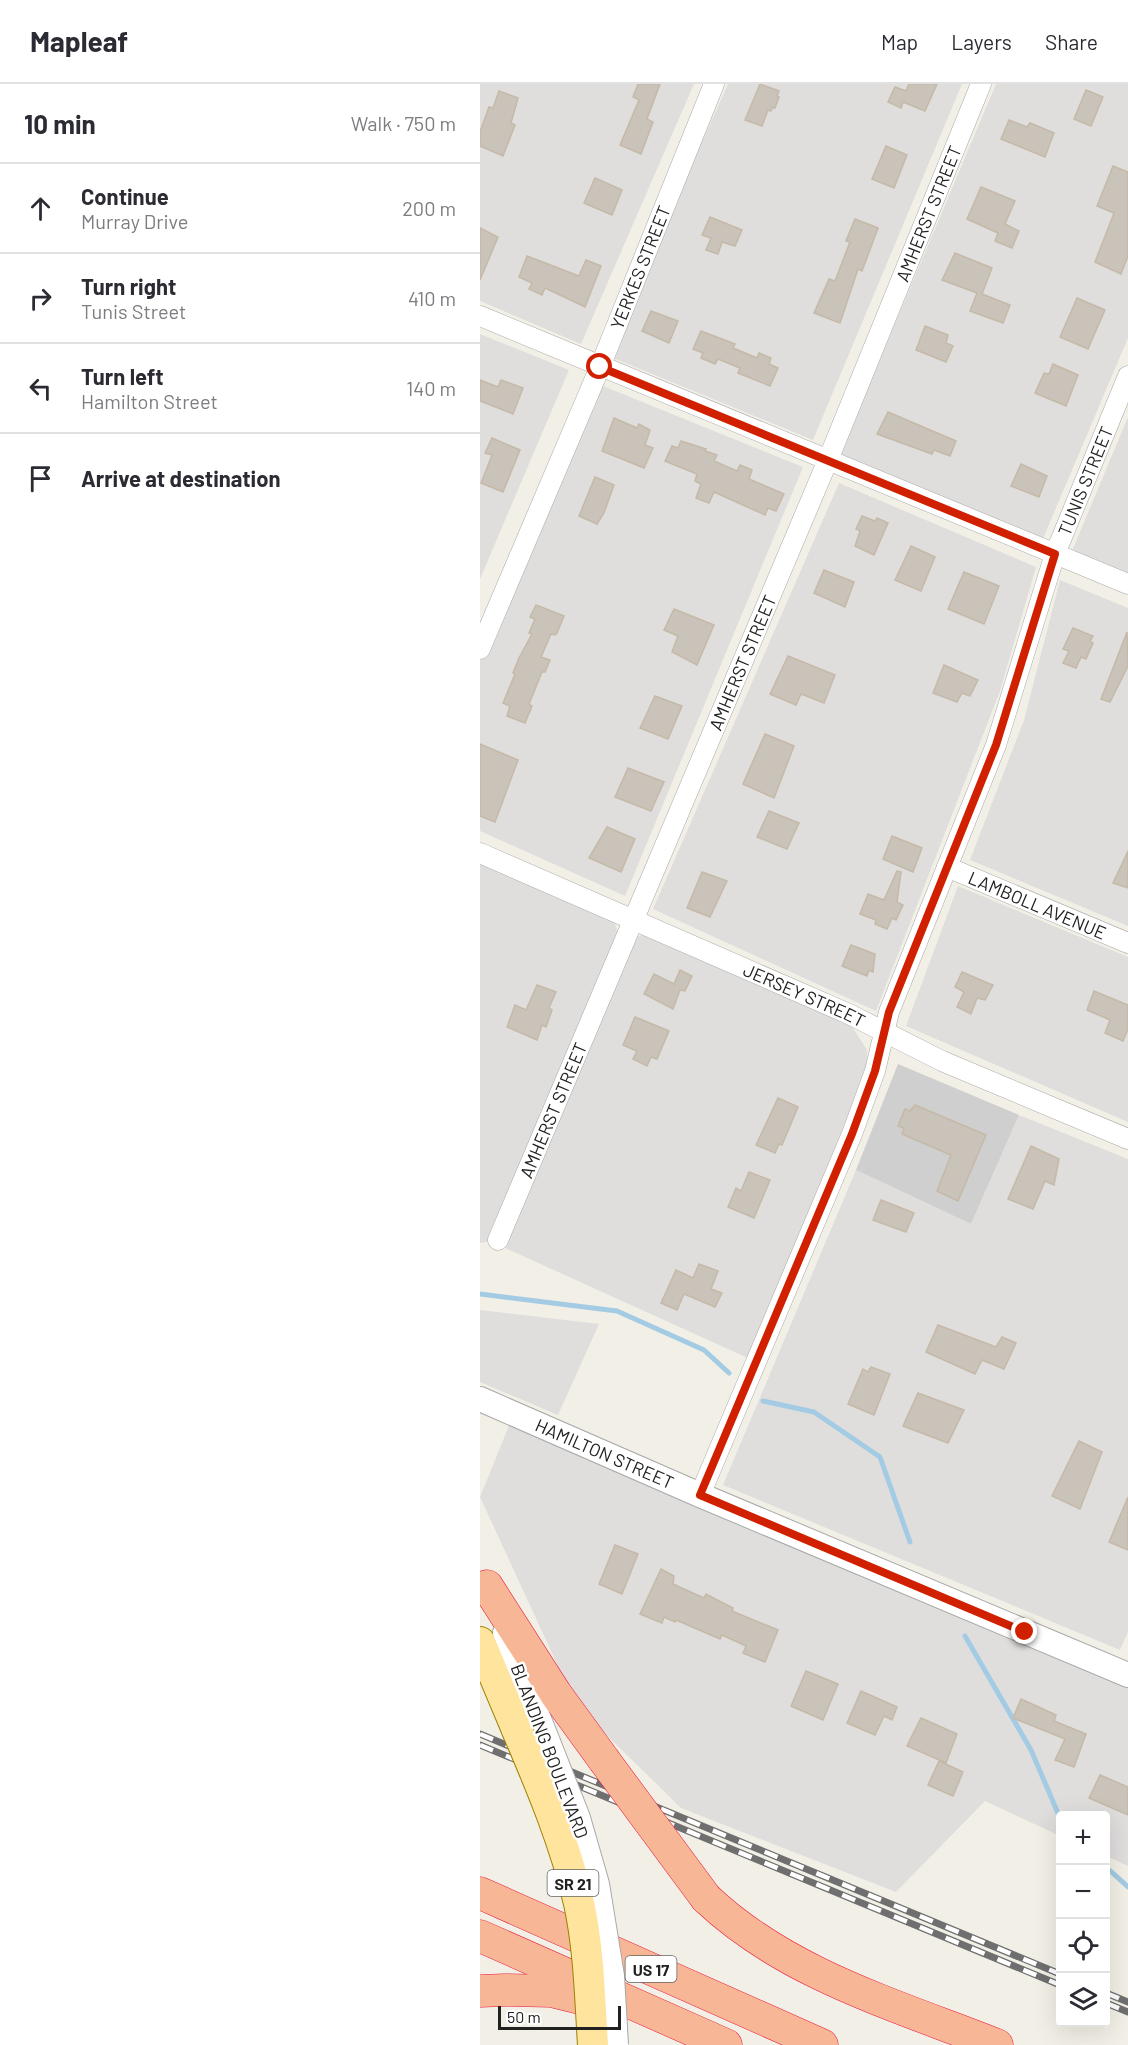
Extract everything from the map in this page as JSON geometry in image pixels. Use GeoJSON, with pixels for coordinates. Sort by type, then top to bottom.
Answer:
{"type":"FeatureCollection","features":[{"type":"Feature","properties":{"kind":"highway"},"geometry":{"type":"LineString","coordinates":[[483,1578],[556,1694],[706,1898],[730,1920],[763,1943],[816,1974],[997,2045]]}},
{"type":"Feature","properties":{"kind":"highway","name":"US 17"},"geometry":{"type":"LineString","coordinates":[[480,1893],[822,2045]]}},
{"type":"Feature","properties":{"kind":"highway","name":"US 17"},"geometry":{"type":"LineString","coordinates":[[480,1936],[726,2045]]}},
{"type":"Feature","properties":{"kind":"highway"},"geometry":{"type":"LineString","coordinates":[[480,1991],[551,1991],[661,2016]]}},
{"type":"Feature","properties":{"kind":"main road","name":"BLANDING BOULEVARD"},"geometry":{"type":"LineString","coordinates":[[480,1642],[545,1795],[566,1857],[579,1904],[589,1976],[593,2045]]}},
{"type":"Feature","properties":{"kind":"street","name":"YERKES STREET"},"geometry":{"type":"LineString","coordinates":[[480,649],[600,367],[714,84]]}},
{"type":"Feature","properties":{"kind":"street","name":"AMHERST STREET"},"geometry":{"type":"LineString","coordinates":[[498,1240],[828,460],[981,84]]}},
{"type":"Feature","properties":{"kind":"street"},"geometry":{"type":"LineString","coordinates":[[480,316],[1128,584]]}},
{"type":"Feature","properties":{"kind":"street","name":"TUNIS STREET"},"geometry":{"type":"LineString","coordinates":[[700,1495],[852,1134],[875,1071],[889,1012],[1010,706],[1055,554],[1128,376]]}},
{"type":"Feature","properties":{"kind":"street","name":"JERSEY STREET"},"geometry":{"type":"LineString","coordinates":[[480,853],[886,1032],[942,1061],[1128,1139]]}},
{"type":"Feature","properties":{"kind":"street","name":"LAMBOLL AVENUE"},"geometry":{"type":"LineString","coordinates":[[947,867],[1128,944]]}},
{"type":"Feature","properties":{"kind":"street","name":"HAMILTON STREET"},"geometry":{"type":"LineString","coordinates":[[480,1399],[700,1495],[1128,1675]]}},
{"type":"Feature","properties":{"kind":"street","name":"BLANDING BOULEVARD"},"geometry":{"type":"LineString","coordinates":[[483,1578],[578,1818],[597,1884],[612,1976],[616,2045]]}},
{"type":"Feature","properties":{"kind":"shaded area"},"geometry":{"type":"Polygon","coordinates":[[[480,84],[694,84],[581,344],[480,301],[480,84]]]}},
{"type":"Feature","properties":{"kind":"shaded area"},"geometry":{"type":"Polygon","coordinates":[[[728,84],[962,84],[813,440],[606,355],[728,84]]]}},
{"type":"Feature","properties":{"kind":"shaded area"},"geometry":{"type":"Polygon","coordinates":[[[996,84],[1128,84],[1128,338],[1042,541],[840,454],[996,84]]]}},
{"type":"Feature","properties":{"kind":"shaded area"},"geometry":{"type":"Polygon","coordinates":[[[480,334],[569,370],[480,579],[480,334]]]}},
{"type":"Feature","properties":{"kind":"shaded area"},"geometry":{"type":"Polygon","coordinates":[[[598,384],[803,467],[625,896],[480,831],[480,661],[598,384]]]}},
{"type":"Feature","properties":{"kind":"shaded area"},"geometry":{"type":"Polygon","coordinates":[[[1128,417],[1128,574],[1072,551],[1128,417]]]}},
{"type":"Feature","properties":{"kind":"shaded area"},"geometry":{"type":"Polygon","coordinates":[[[839,483],[1036,567],[1000,691],[876,1011],[653,909],[839,483]]]}},
{"type":"Feature","properties":{"kind":"shaded area"},"geometry":{"type":"Polygon","coordinates":[[[1060,580],[1128,608],[1128,926],[970,860],[1024,720],[1060,580]]]}},
{"type":"Feature","properties":{"kind":"shaded area"},"geometry":{"type":"Polygon","coordinates":[[[480,862],[614,921],[619,936],[490,1241],[480,1243],[480,862]]]}},
{"type":"Feature","properties":{"kind":"shaded area"},"geometry":{"type":"Polygon","coordinates":[[[958,886],[1128,957],[1128,1122],[906,1026],[958,886]]]}},
{"type":"Feature","properties":{"kind":"shaded area"},"geometry":{"type":"Polygon","coordinates":[[[645,934],[849,1022],[867,1050],[867,1069],[841,1144],[750,1359],[503,1247],[630,939],[645,934]]]}},
{"type":"Feature","properties":{"kind":"shaded area"},"geometry":{"type":"Polygon","coordinates":[[[898,1064],[1019,1115],[971,1224],[856,1170],[898,1064]]]}},
{"type":"Feature","properties":{"kind":"shaded area"},"geometry":{"type":"Polygon","coordinates":[[[1019,1115],[1128,1159],[1128,1632],[1120,1650],[723,1485],[856,1170],[971,1224],[1019,1115]]]}},
{"type":"Feature","properties":{"kind":"shaded area"},"geometry":{"type":"Polygon","coordinates":[[[480,1310],[599,1324],[558,1415],[480,1382],[480,1310]]]}},
{"type":"Feature","properties":{"kind":"shaded area"},"geometry":{"type":"Polygon","coordinates":[[[510,1423],[1128,1683],[1128,1866],[1110,1858],[1110,1811],[1056,1811],[1056,1834],[985,1801],[896,1892],[681,1808],[576,1705],[480,1497],[510,1423]]]}},
{"type":"Feature","properties":{"kind":"building"},"geometry":{"type":"Polygon","coordinates":[[[638,84],[660,84],[647,119],[653,122],[641,154],[620,145],[639,100],[633,97],[638,84]]]}},
{"type":"Feature","properties":{"kind":"building"},"geometry":{"type":"Polygon","coordinates":[[[760,84],[779,91],[775,108],[768,110],[762,126],[745,120],[760,84]]]}},
{"type":"Feature","properties":{"kind":"building"},"geometry":{"type":"Polygon","coordinates":[[[909,84],[937,84],[925,111],[903,102],[901,108],[888,102],[895,87],[906,91],[909,84]]]}},
{"type":"Feature","properties":{"kind":"building"},"geometry":{"type":"Polygon","coordinates":[[[1086,90],[1103,97],[1091,126],[1074,119],[1086,90]]]}},
{"type":"Feature","properties":{"kind":"building"},"geometry":{"type":"Polygon","coordinates":[[[499,91],[518,98],[511,123],[515,125],[503,156],[480,146],[480,132],[489,107],[493,108],[499,91]]]}},
{"type":"Feature","properties":{"kind":"building"},"geometry":{"type":"Polygon","coordinates":[[[1009,120],[1027,127],[1030,123],[1054,133],[1045,157],[1001,139],[1009,120]]]}},
{"type":"Feature","properties":{"kind":"building"},"geometry":{"type":"Polygon","coordinates":[[[886,146],[907,155],[894,188],[872,179],[886,146]]]}},
{"type":"Feature","properties":{"kind":"building"},"geometry":{"type":"Polygon","coordinates":[[[1113,166],[1128,172],[1128,256],[1121,274],[1095,262],[1114,213],[1097,206],[1113,166]]]}},
{"type":"Feature","properties":{"kind":"building"},"geometry":{"type":"Polygon","coordinates":[[[595,178],[622,190],[612,215],[584,203],[595,178]]]}},
{"type":"Feature","properties":{"kind":"building"},"geometry":{"type":"Polygon","coordinates":[[[981,187],[1015,201],[1005,224],[1019,231],[1012,248],[995,241],[998,233],[967,219],[981,187]]]}},
{"type":"Feature","properties":{"kind":"building"},"geometry":{"type":"Polygon","coordinates":[[[710,217],[742,230],[735,246],[722,242],[718,254],[706,250],[711,238],[702,235],[710,217]]]}},
{"type":"Feature","properties":{"kind":"building"},"geometry":{"type":"Polygon","coordinates":[[[855,219],[878,228],[862,271],[858,269],[840,323],[814,313],[829,279],[835,281],[850,242],[846,241],[855,219]]]}},
{"type":"Feature","properties":{"kind":"building"},"geometry":{"type":"Polygon","coordinates":[[[480,228],[498,237],[480,280],[480,228]]]}},
{"type":"Feature","properties":{"kind":"building"},"geometry":{"type":"Polygon","coordinates":[[[955,253],[992,268],[982,294],[1010,305],[1003,323],[970,311],[977,293],[942,280],[955,253]]]}},
{"type":"Feature","properties":{"kind":"building"},"geometry":{"type":"Polygon","coordinates":[[[527,256],[579,276],[586,260],[601,266],[585,307],[545,288],[542,295],[529,289],[532,283],[519,277],[527,256]]]}},
{"type":"Feature","properties":{"kind":"building"},"geometry":{"type":"Polygon","coordinates":[[[1077,298],[1105,310],[1088,349],[1060,337],[1077,298]]]}},
{"type":"Feature","properties":{"kind":"building"},"geometry":{"type":"Polygon","coordinates":[[[651,311],[678,321],[669,343],[642,331],[651,311]]]}},
{"type":"Feature","properties":{"kind":"building"},"geometry":{"type":"Polygon","coordinates":[[[925,326],[948,335],[946,343],[953,346],[946,362],[916,350],[925,326]]]}},
{"type":"Feature","properties":{"kind":"building"},"geometry":{"type":"Polygon","coordinates":[[[701,331],[735,344],[733,348],[757,358],[759,353],[771,358],[769,364],[778,368],[770,386],[738,373],[740,368],[718,359],[715,364],[701,358],[703,353],[693,349],[701,331]]]}},
{"type":"Feature","properties":{"kind":"building"},"geometry":{"type":"Polygon","coordinates":[[[1053,364],[1078,375],[1066,406],[1035,393],[1044,373],[1049,374],[1053,364]]]}},
{"type":"Feature","properties":{"kind":"building"},"geometry":{"type":"Polygon","coordinates":[[[480,380],[498,387],[501,380],[523,388],[513,414],[480,401],[480,380]]]}},
{"type":"Feature","properties":{"kind":"building"},"geometry":{"type":"Polygon","coordinates":[[[888,412],[956,441],[950,456],[934,450],[932,454],[877,434],[888,412]]]}},
{"type":"Feature","properties":{"kind":"building"},"geometry":{"type":"Polygon","coordinates":[[[614,418],[637,428],[639,424],[650,430],[645,445],[653,448],[644,468],[602,451],[614,418]]]}},
{"type":"Feature","properties":{"kind":"building"},"geometry":{"type":"Polygon","coordinates":[[[492,438],[520,450],[503,492],[481,483],[492,455],[485,453],[492,438]]]}},
{"type":"Feature","properties":{"kind":"building"},"geometry":{"type":"Polygon","coordinates":[[[681,441],[706,449],[705,451],[717,455],[714,461],[737,471],[740,465],[752,470],[749,479],[784,494],[776,511],[768,508],[765,515],[714,492],[709,503],[696,498],[701,484],[695,481],[697,474],[665,461],[672,446],[678,448],[681,441]]]}},
{"type":"Feature","properties":{"kind":"building"},"geometry":{"type":"Polygon","coordinates":[[[1021,464],[1047,476],[1039,497],[1011,486],[1021,464]]]}},
{"type":"Feature","properties":{"kind":"building"},"geometry":{"type":"Polygon","coordinates":[[[595,477],[614,485],[604,513],[597,524],[579,516],[595,477]]]}},
{"type":"Feature","properties":{"kind":"building"},"geometry":{"type":"Polygon","coordinates":[[[862,516],[875,521],[877,518],[888,523],[874,555],[855,546],[860,531],[856,529],[862,516]]]}},
{"type":"Feature","properties":{"kind":"building"},"geometry":{"type":"Polygon","coordinates":[[[911,546],[935,557],[921,591],[895,580],[911,546]]]}},
{"type":"Feature","properties":{"kind":"building"},"geometry":{"type":"Polygon","coordinates":[[[824,570],[854,582],[845,607],[814,593],[824,570]]]}},
{"type":"Feature","properties":{"kind":"building"},"geometry":{"type":"Polygon","coordinates":[[[964,572],[999,586],[984,624],[948,609],[964,572]]]}},
{"type":"Feature","properties":{"kind":"building"},"geometry":{"type":"Polygon","coordinates":[[[536,605],[564,616],[557,633],[551,634],[541,657],[550,660],[545,672],[542,672],[529,704],[532,706],[525,723],[507,716],[510,706],[503,703],[519,658],[532,634],[529,633],[535,619],[530,617],[536,605]]]}},
{"type":"Feature","properties":{"kind":"building"},"geometry":{"type":"Polygon","coordinates":[[[674,609],[714,625],[697,665],[672,652],[678,636],[664,630],[674,609]]]}},
{"type":"Feature","properties":{"kind":"building"},"geometry":{"type":"Polygon","coordinates":[[[1073,628],[1093,636],[1090,641],[1093,643],[1086,659],[1081,657],[1076,668],[1063,663],[1069,651],[1063,649],[1073,628]]]}},
{"type":"Feature","properties":{"kind":"building"},"geometry":{"type":"Polygon","coordinates":[[[1127,632],[1128,666],[1110,702],[1101,699],[1127,632]]]}},
{"type":"Feature","properties":{"kind":"building"},"geometry":{"type":"Polygon","coordinates":[[[788,656],[835,675],[824,703],[801,694],[796,705],[770,694],[788,656]]]}},
{"type":"Feature","properties":{"kind":"building"},"geometry":{"type":"Polygon","coordinates":[[[944,665],[978,680],[970,696],[962,693],[957,702],[933,693],[944,665]]]}},
{"type":"Feature","properties":{"kind":"building"},"geometry":{"type":"Polygon","coordinates":[[[655,696],[682,706],[668,739],[640,728],[655,696]]]}},
{"type":"Feature","properties":{"kind":"building"},"geometry":{"type":"Polygon","coordinates":[[[765,734],[794,746],[774,798],[743,784],[765,734]]]}},
{"type":"Feature","properties":{"kind":"building"},"geometry":{"type":"Polygon","coordinates":[[[480,744],[518,760],[495,822],[480,816],[480,744]]]}},
{"type":"Feature","properties":{"kind":"building"},"geometry":{"type":"Polygon","coordinates":[[[628,768],[664,782],[651,811],[615,797],[628,768]]]}},
{"type":"Feature","properties":{"kind":"building"},"geometry":{"type":"Polygon","coordinates":[[[769,811],[799,823],[787,849],[757,837],[769,811]]]}},
{"type":"Feature","properties":{"kind":"building"},"geometry":{"type":"Polygon","coordinates":[[[607,827],[635,839],[621,872],[589,858],[607,827]]]}},
{"type":"Feature","properties":{"kind":"building"},"geometry":{"type":"Polygon","coordinates":[[[892,836],[922,848],[913,872],[883,859],[892,836]]]}},
{"type":"Feature","properties":{"kind":"building"},"geometry":{"type":"Polygon","coordinates":[[[1128,851],[1128,888],[1113,883],[1128,851]]]}},
{"type":"Feature","properties":{"kind":"building"},"geometry":{"type":"Polygon","coordinates":[[[897,871],[901,872],[897,902],[903,905],[896,920],[892,918],[887,929],[875,924],[876,920],[860,914],[868,894],[884,900],[897,871]]]}},
{"type":"Feature","properties":{"kind":"building"},"geometry":{"type":"Polygon","coordinates":[[[702,872],[727,881],[710,917],[687,908],[702,872]]]}},
{"type":"Feature","properties":{"kind":"building"},"geometry":{"type":"Polygon","coordinates":[[[851,945],[875,954],[873,972],[869,970],[867,976],[842,966],[851,945]]]}},
{"type":"Feature","properties":{"kind":"building"},"geometry":{"type":"Polygon","coordinates":[[[680,970],[692,976],[685,991],[680,990],[673,1009],[644,994],[654,974],[674,984],[680,970]]]}},
{"type":"Feature","properties":{"kind":"building"},"geometry":{"type":"Polygon","coordinates":[[[962,972],[993,985],[985,1000],[977,998],[971,1014],[957,1007],[964,992],[955,987],[962,972]]]}},
{"type":"Feature","properties":{"kind":"building"},"geometry":{"type":"Polygon","coordinates":[[[537,985],[556,992],[549,1008],[552,1010],[546,1027],[542,1025],[537,1040],[507,1027],[515,1005],[526,1010],[537,985]]]}},
{"type":"Feature","properties":{"kind":"building"},"geometry":{"type":"Polygon","coordinates":[[[1094,991],[1128,1005],[1128,1029],[1123,1041],[1105,1033],[1110,1020],[1087,1010],[1094,991]]]}},
{"type":"Feature","properties":{"kind":"building"},"geometry":{"type":"Polygon","coordinates":[[[635,1017],[669,1031],[657,1059],[651,1057],[647,1066],[633,1059],[637,1051],[623,1045],[635,1017]]]}},
{"type":"Feature","properties":{"kind":"building"},"geometry":{"type":"Polygon","coordinates":[[[778,1098],[798,1107],[782,1145],[779,1144],[775,1153],[756,1145],[778,1098]]]}},
{"type":"Feature","properties":{"kind":"building"},"geometry":{"type":"Polygon","coordinates":[[[915,1105],[986,1135],[958,1201],[937,1191],[951,1155],[902,1134],[904,1128],[898,1126],[905,1109],[910,1111],[915,1105]]]}},
{"type":"Feature","properties":{"kind":"building"},"geometry":{"type":"Polygon","coordinates":[[[1031,1146],[1059,1159],[1054,1185],[1045,1181],[1033,1209],[1008,1199],[1031,1146]]]}},
{"type":"Feature","properties":{"kind":"building"},"geometry":{"type":"Polygon","coordinates":[[[749,1172],[770,1180],[754,1218],[728,1207],[736,1188],[741,1191],[749,1172]]]}},
{"type":"Feature","properties":{"kind":"building"},"geometry":{"type":"Polygon","coordinates":[[[881,1200],[914,1213],[906,1232],[873,1220],[881,1200]]]}},
{"type":"Feature","properties":{"kind":"building"},"geometry":{"type":"Polygon","coordinates":[[[699,1264],[718,1271],[711,1289],[722,1293],[715,1307],[684,1294],[677,1310],[661,1303],[676,1270],[693,1278],[699,1264]]]}},
{"type":"Feature","properties":{"kind":"building"},"geometry":{"type":"Polygon","coordinates":[[[938,1325],[996,1347],[1002,1337],[1016,1343],[1004,1369],[982,1360],[975,1374],[926,1352],[938,1325]]]}},
{"type":"Feature","properties":{"kind":"building"},"geometry":{"type":"Polygon","coordinates":[[[871,1367],[890,1374],[874,1415],[848,1404],[863,1369],[868,1372],[871,1367]]]}},
{"type":"Feature","properties":{"kind":"building"},"geometry":{"type":"Polygon","coordinates":[[[918,1393],[964,1410],[948,1443],[903,1426],[918,1393]]]}},
{"type":"Feature","properties":{"kind":"building"},"geometry":{"type":"Polygon","coordinates":[[[1079,1441],[1102,1452],[1080,1509],[1052,1496],[1079,1441]]]}},
{"type":"Feature","properties":{"kind":"building"},"geometry":{"type":"Polygon","coordinates":[[[1128,1497],[1128,1550],[1109,1542],[1128,1497]]]}},
{"type":"Feature","properties":{"kind":"building"},"geometry":{"type":"Polygon","coordinates":[[[615,1545],[638,1554],[622,1594],[599,1584],[615,1545]]]}},
{"type":"Feature","properties":{"kind":"building"},"geometry":{"type":"Polygon","coordinates":[[[661,1569],[674,1576],[673,1584],[704,1598],[706,1594],[733,1608],[732,1611],[778,1630],[765,1662],[743,1653],[746,1646],[722,1635],[720,1639],[676,1620],[675,1622],[664,1617],[662,1623],[640,1614],[661,1569]]]}},
{"type":"Feature","properties":{"kind":"building"},"geometry":{"type":"Polygon","coordinates":[[[806,1671],[838,1684],[823,1720],[791,1706],[806,1671]]]}},
{"type":"Feature","properties":{"kind":"building"},"geometry":{"type":"Polygon","coordinates":[[[861,1691],[897,1707],[892,1720],[884,1716],[875,1735],[847,1723],[861,1691]]]}},
{"type":"Feature","properties":{"kind":"building"},"geometry":{"type":"Polygon","coordinates":[[[1021,1699],[1056,1715],[1054,1721],[1086,1734],[1074,1767],[1055,1760],[1065,1739],[1013,1718],[1021,1699]]]}},
{"type":"Feature","properties":{"kind":"building"},"geometry":{"type":"Polygon","coordinates":[[[921,1718],[957,1734],[946,1763],[907,1746],[921,1718]]]}},
{"type":"Feature","properties":{"kind":"building"},"geometry":{"type":"Polygon","coordinates":[[[939,1761],[963,1772],[953,1796],[928,1785],[939,1761]]]}},
{"type":"Feature","properties":{"kind":"building"},"geometry":{"type":"Polygon","coordinates":[[[1100,1775],[1128,1787],[1128,1815],[1089,1798],[1100,1775]]]}},
{"type":"Feature","properties":{"kind":"waterway"},"geometry":{"type":"LineString","coordinates":[[480,1294],[617,1311],[704,1350],[729,1373]]}},
{"type":"Feature","properties":{"kind":"waterway"},"geometry":{"type":"LineString","coordinates":[[763,1401],[814,1412],[880,1457],[910,1542]]}},
{"type":"Feature","properties":{"kind":"waterway"},"geometry":{"type":"LineString","coordinates":[[965,1636],[1031,1750],[1057,1811]]}},
{"type":"Feature","properties":{"kind":"waterway"},"geometry":{"type":"LineString","coordinates":[[1110,1871],[1128,1887]]}},
{"type":"Feature","properties":{"kind":"railway"},"geometry":{"type":"LineString","coordinates":[[480,1734],[1058,1973]]}},
{"type":"Feature","properties":{"kind":"railway"},"geometry":{"type":"LineString","coordinates":[[480,1745],[1056,1983]]}},
{"type":"Feature","properties":{"kind":"railway"},"geometry":{"type":"LineString","coordinates":[[1110,1995],[1128,2002]]}},
{"type":"Feature","properties":{"kind":"railway"},"geometry":{"type":"LineString","coordinates":[[1110,2005],[1128,2012]]}},
{"type":"Feature","properties":{"kind":"route"},"geometry":{"type":"LineString","coordinates":[[600,367],[1055,554],[1010,706],[889,1012],[875,1071],[852,1134],[700,1495],[1025,1632]]}}]}
